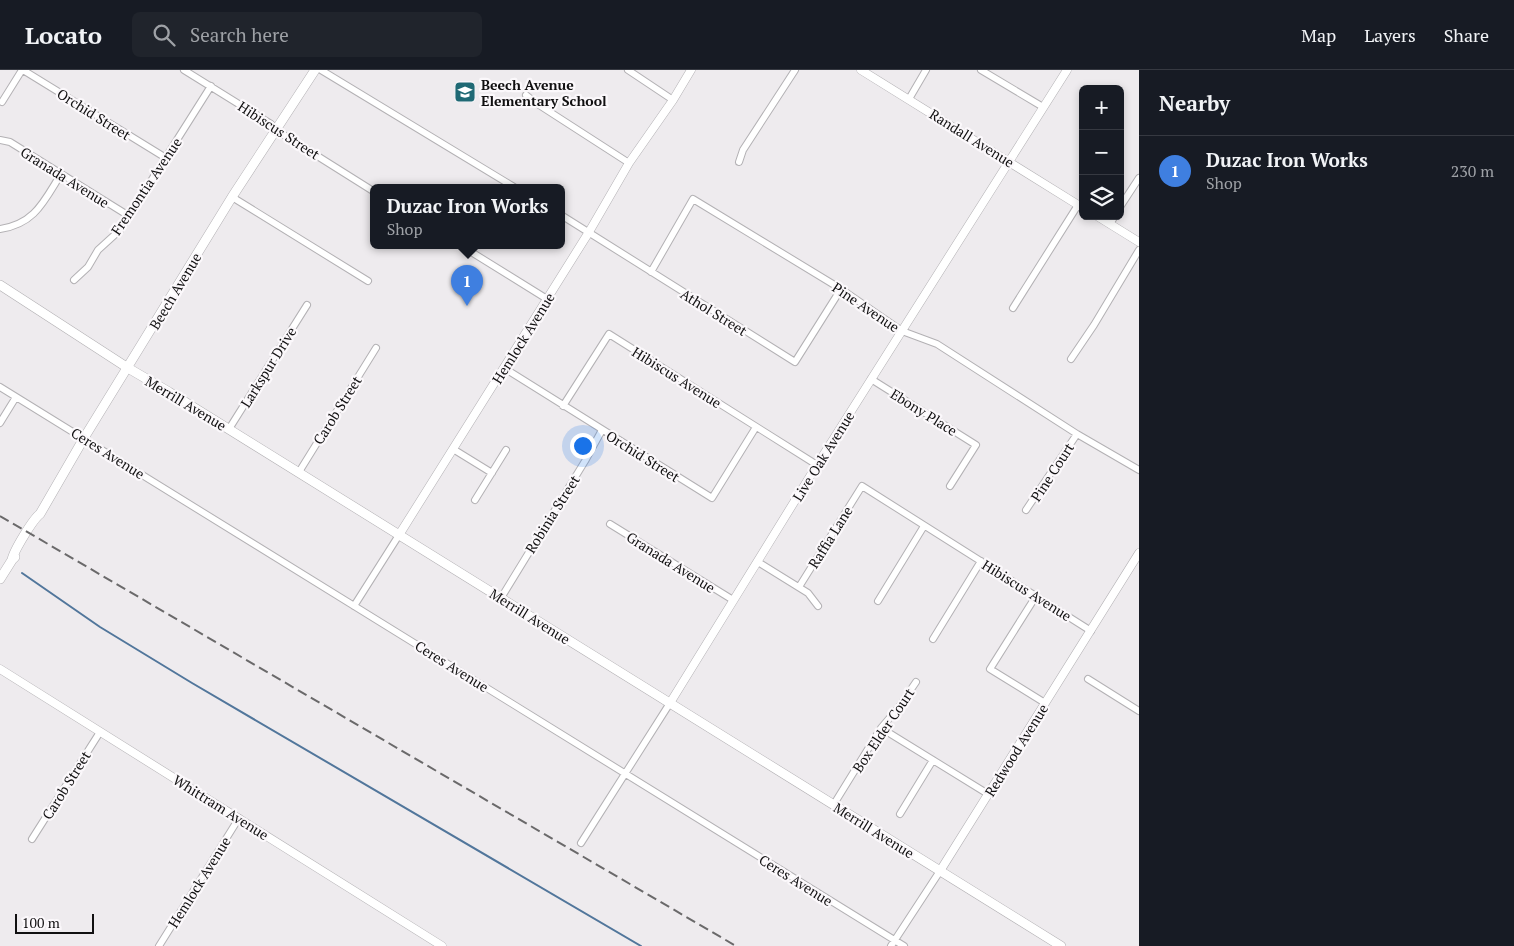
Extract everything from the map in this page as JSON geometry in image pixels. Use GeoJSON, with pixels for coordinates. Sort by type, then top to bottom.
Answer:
{"type":"FeatureCollection","features":[{"type":"Feature","properties":{"kind":"main road","name":"Beech Avenue"},"geometry":{"type":"LineString","coordinates":[[0,578],[232,197],[315,70]]}},
{"type":"Feature","properties":{"kind":"main road","name":"Merrill Avenue"},"geometry":{"type":"LineString","coordinates":[[0,285],[128,368],[299,472],[1061,946]]}},
{"type":"Feature","properties":{"kind":"street"},"geometry":{"type":"LineString","coordinates":[[2,102],[22,70]]}},
{"type":"Feature","properties":{"kind":"street","name":"Orchid Street"},"geometry":{"type":"LineString","coordinates":[[22,70],[166,158]]}},
{"type":"Feature","properties":{"kind":"street","name":"Hibiscus Street"},"geometry":{"type":"LineString","coordinates":[[184,70],[370,189]]}},
{"type":"Feature","properties":{"kind":"street"},"geometry":{"type":"LineString","coordinates":[[321,70],[509,184]]}},
{"type":"Feature","properties":{"kind":"street"},"geometry":{"type":"LineString","coordinates":[[628,70],[673,100]]}},
{"type":"Feature","properties":{"kind":"street","name":"Hemlock Avenue"},"geometry":{"type":"LineString","coordinates":[[354,606],[589,232],[630,163],[691,70]]}},
{"type":"Feature","properties":{"kind":"street"},"geometry":{"type":"LineString","coordinates":[[740,162],[743,150],[795,70]]}},
{"type":"Feature","properties":{"kind":"street","name":"Randall Avenue"},"geometry":{"type":"LineString","coordinates":[[861,70],[1079,205]]}},
{"type":"Feature","properties":{"kind":"street"},"geometry":{"type":"LineString","coordinates":[[909,99],[926,70]]}},
{"type":"Feature","properties":{"kind":"street"},"geometry":{"type":"LineString","coordinates":[[981,70],[1043,107]]}},
{"type":"Feature","properties":{"kind":"street","name":"Live Oak Avenue"},"geometry":{"type":"LineString","coordinates":[[581,843],[1067,70]]}},
{"type":"Feature","properties":{"kind":"street","name":"Fremontia Avenue"},"geometry":{"type":"LineString","coordinates":[[74,280],[88,267],[98,250],[120,230],[211,86]]}},
{"type":"Feature","properties":{"kind":"street"},"geometry":{"type":"LineString","coordinates":[[526,95],[536,104],[630,163]]}},
{"type":"Feature","properties":{"kind":"street","name":"Granada Avenue"},"geometry":{"type":"LineString","coordinates":[[0,140],[10,142],[129,216]]}},
{"type":"Feature","properties":{"kind":"street"},"geometry":{"type":"LineString","coordinates":[[0,229],[18,225],[36,213],[61,174]]}},
{"type":"Feature","properties":{"kind":"street"},"geometry":{"type":"LineString","coordinates":[[1124,202],[1139,178]]}},
{"type":"Feature","properties":{"kind":"street"},"geometry":{"type":"LineString","coordinates":[[232,197],[368,280]]}},
{"type":"Feature","properties":{"kind":"street","name":"Pine Avenue"},"geometry":{"type":"LineString","coordinates":[[650,272],[693,199],[841,289],[902,331],[937,344],[1077,434],[1139,470]]}},
{"type":"Feature","properties":{"kind":"street"},"geometry":{"type":"LineString","coordinates":[[1013,308],[1079,208]]}},
{"type":"Feature","properties":{"kind":"street","name":"Athol Street"},"geometry":{"type":"LineString","coordinates":[[565,217],[795,362],[841,289]]}},
{"type":"Feature","properties":{"kind":"street"},"geometry":{"type":"LineString","coordinates":[[1104,220],[1139,242]]}},
{"type":"Feature","properties":{"kind":"street"},"geometry":{"type":"LineString","coordinates":[[1110,224],[1112,220]]}},
{"type":"Feature","properties":{"kind":"street"},"geometry":{"type":"LineString","coordinates":[[466,249],[547,299]]}},
{"type":"Feature","properties":{"kind":"street"},"geometry":{"type":"LineString","coordinates":[[1070,359],[1094,325],[1139,250]]}},
{"type":"Feature","properties":{"kind":"street","name":"Larkspur Drive"},"geometry":{"type":"LineString","coordinates":[[229,429],[306,305]]}},
{"type":"Feature","properties":{"kind":"street","name":"Hibiscus Avenue"},"geometry":{"type":"LineString","coordinates":[[563,406],[608,334],[817,465]]}},
{"type":"Feature","properties":{"kind":"street","name":"Carob Street"},"geometry":{"type":"LineString","coordinates":[[299,472],[376,348]]}},
{"type":"Feature","properties":{"kind":"street","name":"Orchid Street"},"geometry":{"type":"LineString","coordinates":[[504,368],[712,498],[756,426]]}},
{"type":"Feature","properties":{"kind":"street","name":"Ebony Place"},"geometry":{"type":"LineString","coordinates":[[871,379],[976,445],[950,486]]}},
{"type":"Feature","properties":{"kind":"street","name":"Ceres Avenue"},"geometry":{"type":"LineString","coordinates":[[0,387],[625,774],[893,943],[904,946]]}},
{"type":"Feature","properties":{"kind":"street"},"geometry":{"type":"LineString","coordinates":[[0,423],[16,397]]}},
{"type":"Feature","properties":{"kind":"street","name":"Robinia Street"},"geometry":{"type":"LineString","coordinates":[[501,598],[586,461],[602,430]]}},
{"type":"Feature","properties":{"kind":"street","name":"Pine Court"},"geometry":{"type":"LineString","coordinates":[[1026,510],[1077,434]]}},
{"type":"Feature","properties":{"kind":"street"},"geometry":{"type":"LineString","coordinates":[[453,449],[492,473]]}},
{"type":"Feature","properties":{"kind":"street"},"geometry":{"type":"LineString","coordinates":[[475,500],[506,450]]}},
{"type":"Feature","properties":{"kind":"street","name":"Hibiscus Avenue"},"geometry":{"type":"LineString","coordinates":[[862,486],[1090,631]]}},
{"type":"Feature","properties":{"kind":"street","name":"Raffia Lane"},"geometry":{"type":"LineString","coordinates":[[799,587],[862,486]]}},
{"type":"Feature","properties":{"kind":"street","name":"Granada Avenue"},"geometry":{"type":"LineString","coordinates":[[610,524],[733,600]]}},
{"type":"Feature","properties":{"kind":"street"},"geometry":{"type":"LineString","coordinates":[[878,600],[924,526]]}},
{"type":"Feature","properties":{"kind":"street","name":"Redwood Avenue"},"geometry":{"type":"LineString","coordinates":[[893,943],[1139,554]]}},
{"type":"Feature","properties":{"kind":"street"},"geometry":{"type":"LineString","coordinates":[[933,640],[981,561]]}},
{"type":"Feature","properties":{"kind":"street"},"geometry":{"type":"LineString","coordinates":[[758,562],[808,593],[818,606]]}},
{"type":"Feature","properties":{"kind":"street"},"geometry":{"type":"LineString","coordinates":[[1036,596],[990,670],[1045,703]]}},
{"type":"Feature","properties":{"kind":"street","name":"Whittram Avenue"},"geometry":{"type":"LineString","coordinates":[[0,670],[442,946]]}},
{"type":"Feature","properties":{"kind":"street"},"geometry":{"type":"LineString","coordinates":[[1088,679],[1139,711]]}},
{"type":"Feature","properties":{"kind":"street","name":"Box Elder Court"},"geometry":{"type":"LineString","coordinates":[[834,804],[880,728],[899,707],[916,682]]}},
{"type":"Feature","properties":{"kind":"street"},"geometry":{"type":"LineString","coordinates":[[880,728],[988,794]]}},
{"type":"Feature","properties":{"kind":"street","name":"Carob Street"},"geometry":{"type":"LineString","coordinates":[[32,839],[100,732]]}},
{"type":"Feature","properties":{"kind":"street"},"geometry":{"type":"LineString","coordinates":[[900,814],[933,760]]}},
{"type":"Feature","properties":{"kind":"street","name":"Hemlock Avenue"},"geometry":{"type":"LineString","coordinates":[[159,946],[239,818]]}},
{"type":"Feature","properties":{"kind":"waterway"},"geometry":{"type":"LineString","coordinates":[[22,573],[100,627],[192,683],[641,946]]}},
{"type":"Feature","properties":{"kind":"railway"},"geometry":{"type":"LineString","coordinates":[[0,516],[736,946]]}},
{"type":"Feature","properties":{"kind":"place","name":"Beech Avenue Elementary School"},"geometry":{"type":"Point","coordinates":[465,92]}},
{"type":"Feature","properties":{"kind":"place","name":"Duzac Iron Works"},"geometry":{"type":"Point","coordinates":[467,306]}}]}
